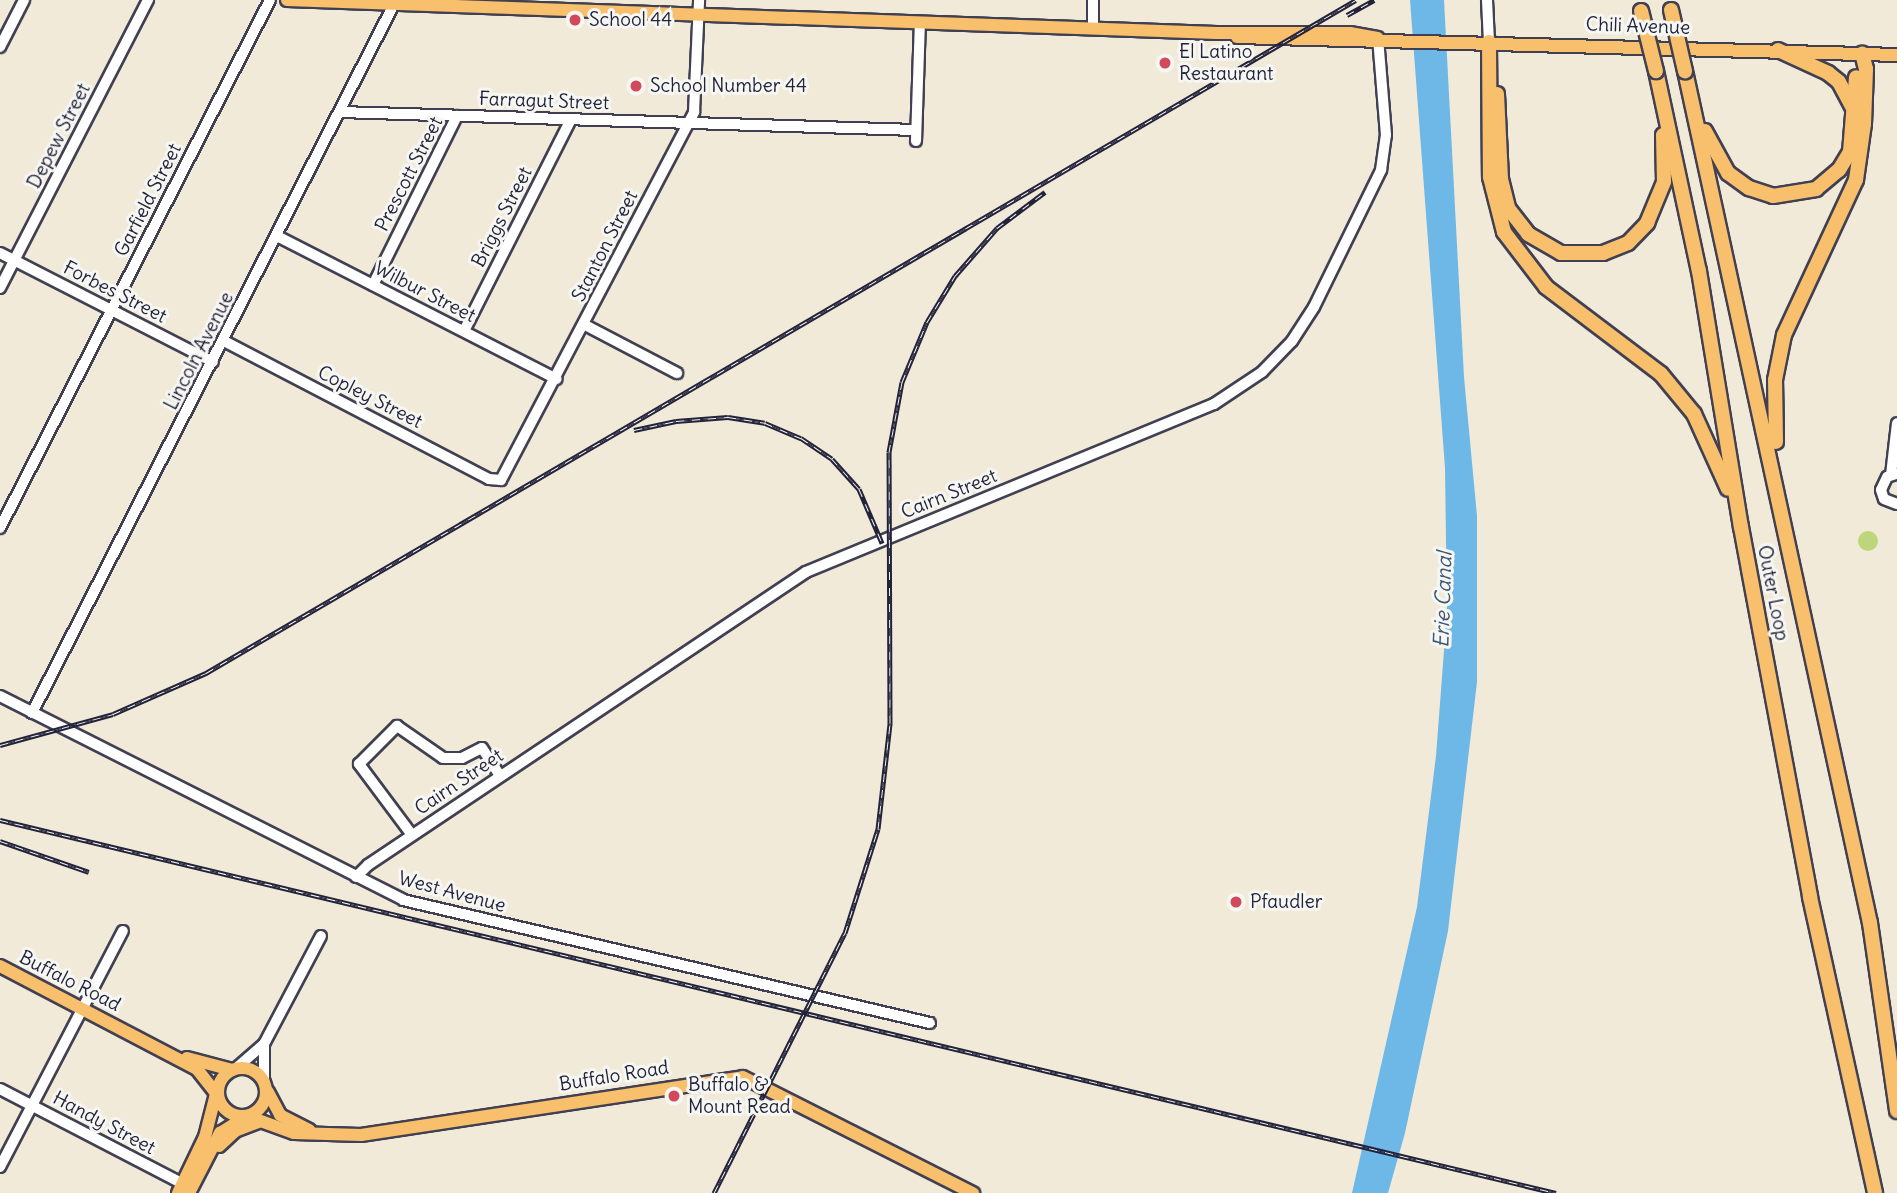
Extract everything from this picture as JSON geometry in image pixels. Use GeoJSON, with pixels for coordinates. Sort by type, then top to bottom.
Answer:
{"type":"FeatureCollection","features":[{"type":"Feature","properties":{"kind":"highway","name":"Outer Loop"},"geometry":{"type":"LineString","coordinates":[[1640,5],[1699,271],[1741,527],[1810,897],[1875,1193]]}},
{"type":"Feature","properties":{"kind":"highway","name":"Outer Loop"},"geometry":{"type":"LineString","coordinates":[[1670,5],[1786,526],[1870,923],[1897,1111]]}},
{"type":"Feature","properties":{"kind":"highway"},"geometry":{"type":"LineString","coordinates":[[1489,41],[1495,68],[1503,193],[1518,224],[1538,243],[1561,253],[1581,255],[1615,249],[1638,234],[1654,212],[1664,182],[1665,149],[1656,71]]}},
{"type":"Feature","properties":{"kind":"highway"},"geometry":{"type":"LineString","coordinates":[[1489,41],[1490,177],[1504,232],[1546,287],[1638,352],[1680,395],[1712,447],[1741,527]]}},
{"type":"Feature","properties":{"kind":"highway"},"geometry":{"type":"LineString","coordinates":[[1778,50],[1834,77],[1854,113]]}},
{"type":"Feature","properties":{"kind":"highway"},"geometry":{"type":"LineString","coordinates":[[1695,115],[1728,173],[1762,194],[1788,196],[1816,189],[1839,170],[1854,140],[1854,113],[1862,53]]}},
{"type":"Feature","properties":{"kind":"highway"},"geometry":{"type":"LineString","coordinates":[[1786,526],[1774,433],[1775,380],[1792,311],[1856,180],[1864,124],[1866,69],[1862,53]]}},
{"type":"Feature","properties":{"kind":"main road","name":"Chili Avenue"},"geometry":{"type":"LineString","coordinates":[[287,0],[1216,33],[1262,40],[1354,42],[1378,38],[1897,55]]}},
{"type":"Feature","properties":{"kind":"main road","name":"Buffalo Road"},"geometry":{"type":"LineString","coordinates":[[0,966],[204,1074],[216,1093]]}},
{"type":"Feature","properties":{"kind":"main road","name":"Buffalo Road"},"geometry":{"type":"LineString","coordinates":[[160,1049],[233,1070]]}},
{"type":"Feature","properties":{"kind":"main road"},"geometry":{"type":"LineString","coordinates":[[233,1070],[250,1072],[266,1088],[261,1110],[230,1135],[185,1190],[205,1137],[220,1078],[233,1070]]}},
{"type":"Feature","properties":{"kind":"main road","name":"Buffalo Road"},"geometry":{"type":"LineString","coordinates":[[251,1118],[294,1133],[369,1135],[743,1077],[973,1193]]}},
{"type":"Feature","properties":{"kind":"main road","name":"Buffalo Road"},"geometry":{"type":"LineString","coordinates":[[266,1088],[280,1115],[319,1134]]}},
{"type":"Feature","properties":{"kind":"main road"},"geometry":{"type":"LineString","coordinates":[[216,1093],[230,1110],[251,1118]]}},
{"type":"Feature","properties":{"kind":"street"},"geometry":{"type":"LineString","coordinates":[[0,47],[24,0]]}},
{"type":"Feature","properties":{"kind":"street","name":"Depew Street"},"geometry":{"type":"LineString","coordinates":[[0,288],[148,0]]}},
{"type":"Feature","properties":{"kind":"street","name":"Garfield Street"},"geometry":{"type":"LineString","coordinates":[[0,528],[270,0]]}},
{"type":"Feature","properties":{"kind":"street","name":"Stanton Street"},"geometry":{"type":"LineString","coordinates":[[501,480],[557,379],[696,107],[699,0]]}},
{"type":"Feature","properties":{"kind":"street"},"geometry":{"type":"LineString","coordinates":[[1093,0],[1093,29]]}},
{"type":"Feature","properties":{"kind":"street"},"geometry":{"type":"LineString","coordinates":[[1487,0],[1489,41]]}},
{"type":"Feature","properties":{"kind":"street","name":"Lincoln Avenue"},"geometry":{"type":"LineString","coordinates":[[32,712],[395,2]]}},
{"type":"Feature","properties":{"kind":"street"},"geometry":{"type":"LineString","coordinates":[[916,141],[920,23]]}},
{"type":"Feature","properties":{"kind":"street","name":"Cairn Street"},"geometry":{"type":"LineString","coordinates":[[356,877],[412,835],[806,572],[1214,404],[1262,372],[1292,341],[1314,307],[1381,170],[1386,135],[1378,38]]}},
{"type":"Feature","properties":{"kind":"street","name":"Farragut Street"},"geometry":{"type":"LineString","coordinates":[[340,111],[915,130]]}},
{"type":"Feature","properties":{"kind":"street","name":"Prescott Street"},"geometry":{"type":"LineString","coordinates":[[373,285],[457,116]]}},
{"type":"Feature","properties":{"kind":"street","name":"Briggs Street"},"geometry":{"type":"LineString","coordinates":[[464,331],[571,119]]}},
{"type":"Feature","properties":{"kind":"street","name":"Wilbur Street"},"geometry":{"type":"LineString","coordinates":[[277,236],[557,379]]}},
{"type":"Feature","properties":{"kind":"street","name":"Forbes Street"},"geometry":{"type":"LineString","coordinates":[[0,253],[213,362]]}},
{"type":"Feature","properties":{"kind":"street"},"geometry":{"type":"LineString","coordinates":[[584,325],[677,373]]}},
{"type":"Feature","properties":{"kind":"street","name":"Copley Street"},"geometry":{"type":"LineString","coordinates":[[224,341],[489,479],[501,480]]}},
{"type":"Feature","properties":{"kind":"street"},"geometry":{"type":"LineString","coordinates":[[1897,423],[1894,475],[1881,490],[1884,499],[1897,504]]}},
{"type":"Feature","properties":{"kind":"street","name":"West Avenue"},"geometry":{"type":"LineString","coordinates":[[0,696],[397,898],[930,1023]]}},
{"type":"Feature","properties":{"kind":"street"},"geometry":{"type":"LineString","coordinates":[[412,835],[359,764],[397,726],[447,759],[462,758],[482,748],[500,776]]}},
{"type":"Feature","properties":{"kind":"street"},"geometry":{"type":"LineString","coordinates":[[0,1167],[123,931]]}},
{"type":"Feature","properties":{"kind":"street"},"geometry":{"type":"LineString","coordinates":[[233,1070],[264,1044],[321,936]]}},
{"type":"Feature","properties":{"kind":"street"},"geometry":{"type":"LineString","coordinates":[[264,1044],[266,1088]]}},
{"type":"Feature","properties":{"kind":"street","name":"Handy Street"},"geometry":{"type":"LineString","coordinates":[[0,1089],[185,1190]]}},
{"type":"Feature","properties":{"kind":"green space"},"geometry":{"type":"Polygon","coordinates":[[[1868,531],[1875,534],[1878,541],[1875,548],[1868,551],[1861,548],[1858,541],[1861,534],[1868,531]]]}},
{"type":"Feature","properties":{"kind":"water"},"geometry":{"type":"Polygon","coordinates":[[[1410,0],[1444,0],[1464,377],[1477,516],[1477,682],[1448,931],[1405,1133],[1388,1193],[1352,1193],[1417,907],[1436,756],[1447,611],[1445,468],[1410,0]]]}},
{"type":"Feature","properties":{"kind":"railway"},"geometry":{"type":"LineString","coordinates":[[0,745],[113,714],[206,673],[1356,0]]}},
{"type":"Feature","properties":{"kind":"railway"},"geometry":{"type":"LineString","coordinates":[[1347,15],[1374,0]]}},
{"type":"Feature","properties":{"kind":"railway"},"geometry":{"type":"LineString","coordinates":[[714,1193],[845,933],[878,829],[890,723],[889,452],[902,382],[927,322],[955,276],[997,228],[1045,192]]}},
{"type":"Feature","properties":{"kind":"railway"},"geometry":{"type":"LineString","coordinates":[[634,430],[676,421],[728,417],[765,423],[801,438],[832,459],[859,489],[882,543]]}},
{"type":"Feature","properties":{"kind":"railway"},"geometry":{"type":"LineString","coordinates":[[0,820],[1556,1193]]}},
{"type":"Feature","properties":{"kind":"railway"},"geometry":{"type":"LineString","coordinates":[[0,841],[89,872]]}},
{"type":"Feature","properties":{"kind":"place","name":"School 44"},"geometry":{"type":"Point","coordinates":[575,20]}},
{"type":"Feature","properties":{"kind":"place","name":"El Latino Restaurant"},"geometry":{"type":"Point","coordinates":[1165,63]}},
{"type":"Feature","properties":{"kind":"place","name":"School Number 44"},"geometry":{"type":"Point","coordinates":[636,86]}},
{"type":"Feature","properties":{"kind":"place","name":"Pfaudler"},"geometry":{"type":"Point","coordinates":[1236,902]}},
{"type":"Feature","properties":{"kind":"place","name":"Buffalo & Mount Read"},"geometry":{"type":"Point","coordinates":[674,1096]}},
{"type":"Feature","properties":{"kind":"water label","name":"Erie Canal"},"geometry":{"type":"Point","coordinates":[1443,600]}}]}
